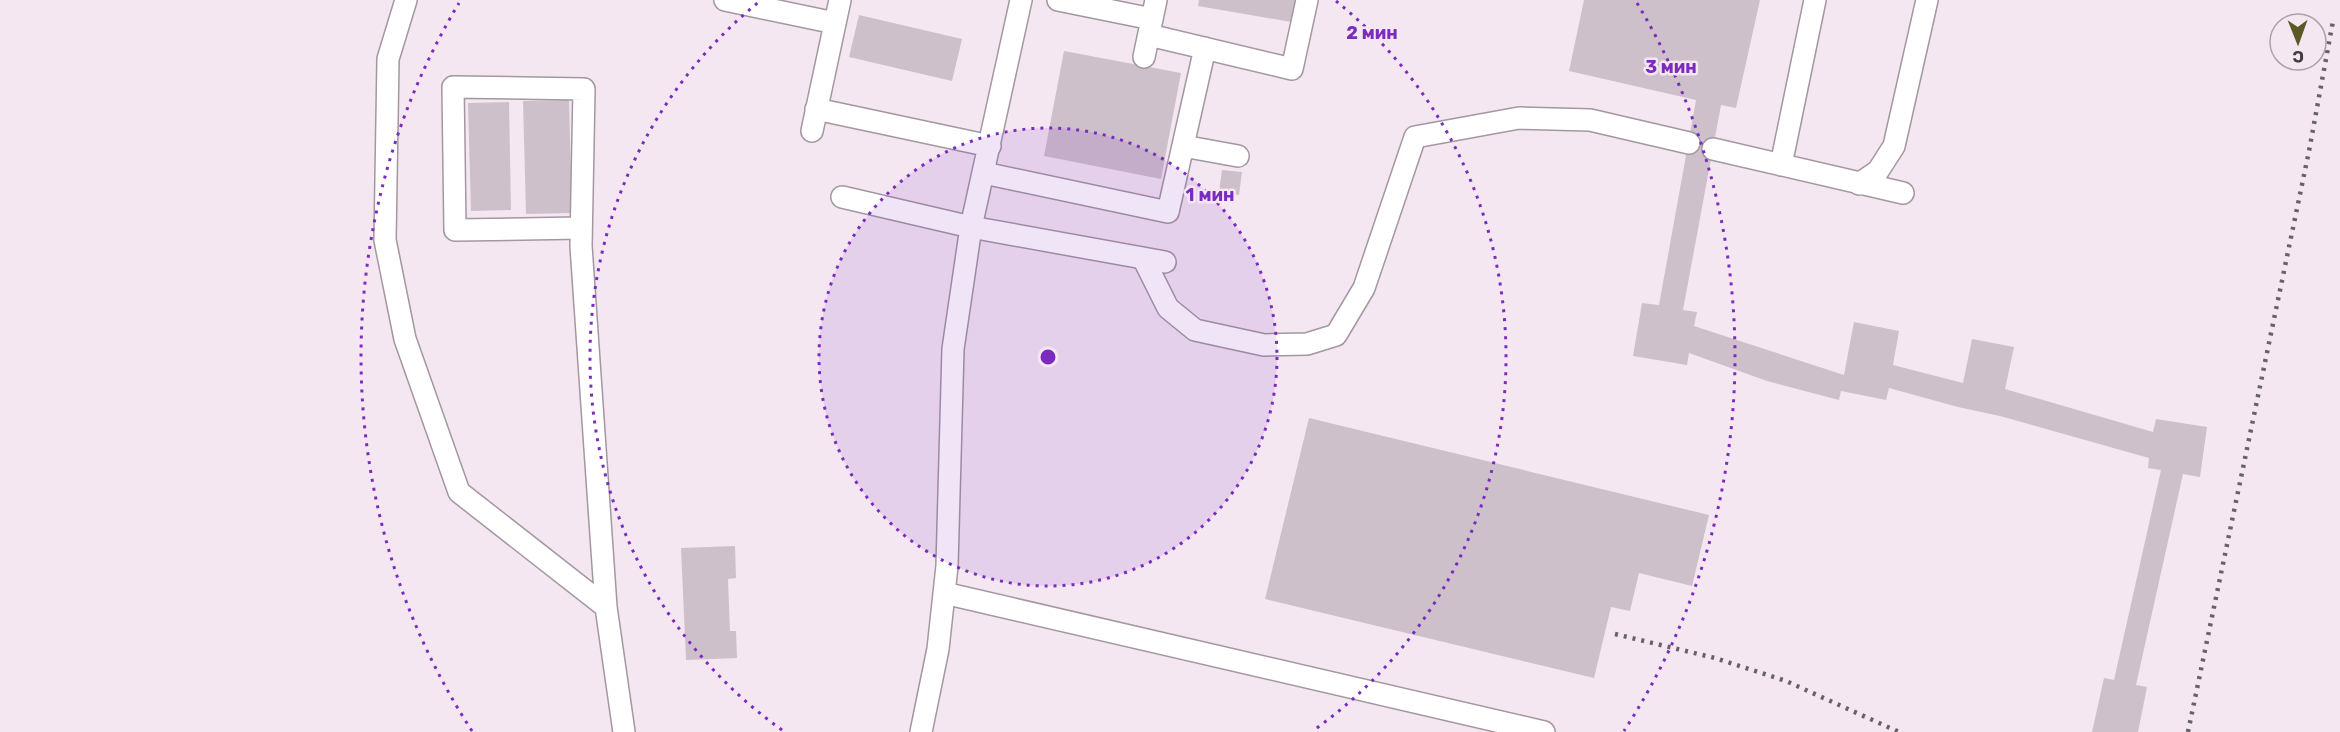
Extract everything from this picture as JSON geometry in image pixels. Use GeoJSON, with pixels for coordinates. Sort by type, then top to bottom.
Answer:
{"type":"FeatureCollection","features":[{"type":"Feature","properties":{"kind":"street"},"geometry":{"type":"LineString","coordinates":[[406,0],[388,59],[385,240],[405,339],[459,492],[606,607]]}},
{"type":"Feature","properties":{"kind":"street"},"geometry":{"type":"LineString","coordinates":[[725,0],[835,23]]}},
{"type":"Feature","properties":{"kind":"street"},"geometry":{"type":"LineString","coordinates":[[812,130],[840,0]]}},
{"type":"Feature","properties":{"kind":"street"},"geometry":{"type":"LineString","coordinates":[[921,732],[938,649],[947,566],[953,349],[971,227],[1021,0]]}},
{"type":"Feature","properties":{"kind":"street"},"geometry":{"type":"LineString","coordinates":[[1058,0],[1152,18],[1205,48],[1292,69],[1307,0]]}},
{"type":"Feature","properties":{"kind":"street"},"geometry":{"type":"LineString","coordinates":[[1781,165],[1815,0]]}},
{"type":"Feature","properties":{"kind":"street"},"geometry":{"type":"LineString","coordinates":[[1859,184],[1878,171],[1894,146],[1927,0]]}},
{"type":"Feature","properties":{"kind":"street"},"geometry":{"type":"LineString","coordinates":[[1144,57],[1152,18]]}},
{"type":"Feature","properties":{"kind":"street"},"geometry":{"type":"LineString","coordinates":[[984,173],[1168,212],[1205,48]]}},
{"type":"Feature","properties":{"kind":"street"},"geometry":{"type":"LineString","coordinates":[[581,228],[455,230],[453,87],[584,89],[581,228],[606,607],[624,731]]}},
{"type":"Feature","properties":{"kind":"street"},"geometry":{"type":"LineString","coordinates":[[816,109],[990,146]]}},
{"type":"Feature","properties":{"kind":"street"},"geometry":{"type":"LineString","coordinates":[[1143,258],[1168,308],[1195,330],[1264,345],[1307,344],[1336,335],[1364,288],[1415,137],[1519,118],[1566,119],[1590,120],[1689,143]]}},
{"type":"Feature","properties":{"kind":"street"},"geometry":{"type":"LineString","coordinates":[[1183,146],[1238,156]]}},
{"type":"Feature","properties":{"kind":"street"},"geometry":{"type":"LineString","coordinates":[[1713,149],[1903,193]]}},
{"type":"Feature","properties":{"kind":"street"},"geometry":{"type":"LineString","coordinates":[[842,197],[971,227],[1166,262]]}},
{"type":"Feature","properties":{"kind":"street"},"geometry":{"type":"LineString","coordinates":[[944,593],[1544,732]]}},
{"type":"Feature","properties":{"kind":"building"},"geometry":{"type":"Polygon","coordinates":[[[1199,0],[1301,0],[1297,23],[1198,6],[1199,0]]]}},
{"type":"Feature","properties":{"kind":"building"},"geometry":{"type":"Polygon","coordinates":[[[1584,0],[1760,0],[1736,108],[1721,105],[1683,310],[1697,312],[1694,326],[1844,375],[1854,322],[1899,331],[1893,365],[1963,383],[1972,339],[2014,347],[2005,389],[2153,432],[2156,419],[2207,427],[2200,477],[2183,474],[2136,685],[2147,687],[2138,732],[2092,732],[2104,678],[2114,680],[2161,470],[2148,468],[2149,458],[2000,416],[1889,388],[1886,400],[1841,391],[1839,400],[1767,381],[1689,353],[1687,365],[1633,356],[1642,303],[1659,305],[1696,100],[1569,71],[1584,0]]]}},
{"type":"Feature","properties":{"kind":"building"},"geometry":{"type":"Polygon","coordinates":[[[859,15],[962,39],[952,81],[849,57],[859,15]]]}},
{"type":"Feature","properties":{"kind":"building"},"geometry":{"type":"Polygon","coordinates":[[[1064,51],[1181,73],[1161,179],[1044,156],[1064,51]]]}},
{"type":"Feature","properties":{"kind":"building"},"geometry":{"type":"Polygon","coordinates":[[[569,100],[572,213],[526,214],[523,101],[569,100]]]}},
{"type":"Feature","properties":{"kind":"building"},"geometry":{"type":"Polygon","coordinates":[[[509,102],[511,210],[471,211],[468,103],[509,102]]]}},
{"type":"Feature","properties":{"kind":"building"},"geometry":{"type":"Polygon","coordinates":[[[1222,170],[1242,172],[1239,195],[1219,192],[1222,170]]]}},
{"type":"Feature","properties":{"kind":"building"},"geometry":{"type":"Polygon","coordinates":[[[1309,418],[1709,515],[1692,586],[1639,573],[1630,611],[1611,607],[1594,678],[1265,599],[1309,418]]]}},
{"type":"Feature","properties":{"kind":"building"},"geometry":{"type":"Polygon","coordinates":[[[735,546],[736,578],[728,579],[730,631],[736,631],[737,658],[686,660],[681,548],[735,546]]]}},
{"type":"Feature","properties":{"kind":"railway"},"geometry":{"type":"LineString","coordinates":[[2188,732],[2309,151],[2333,21]]}},
{"type":"Feature","properties":{"kind":"railway"},"geometry":{"type":"LineString","coordinates":[[1615,634],[1715,658],[1786,681],[1899,732]]}}]}
